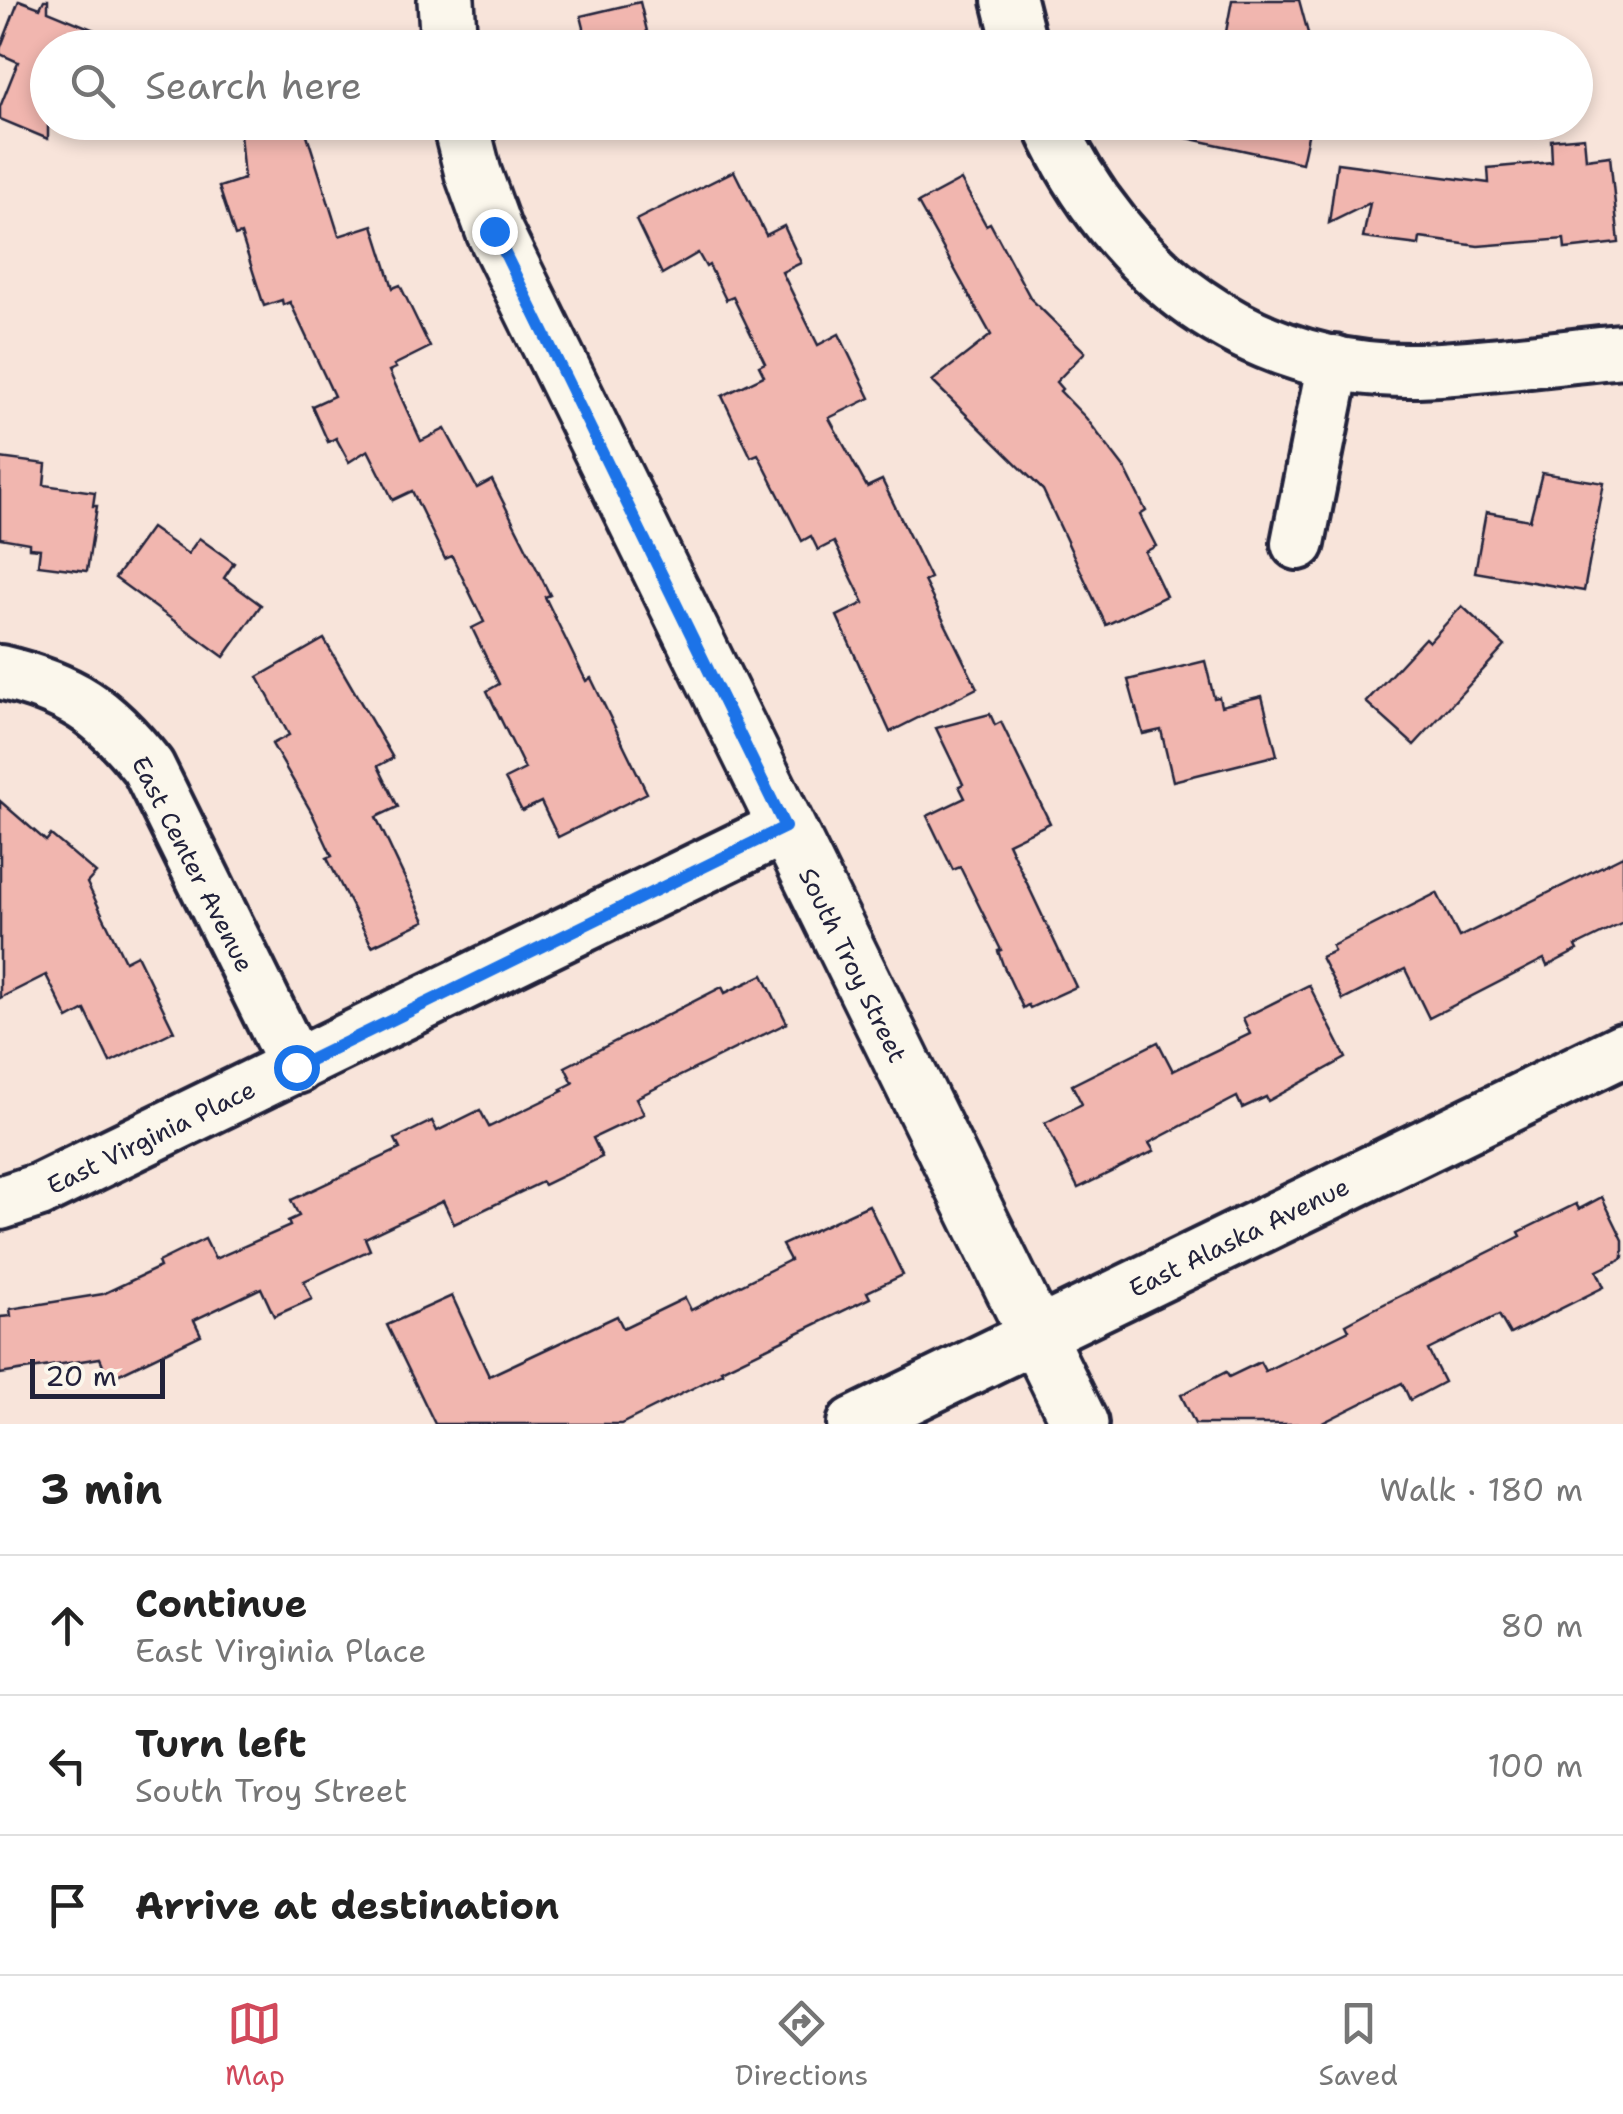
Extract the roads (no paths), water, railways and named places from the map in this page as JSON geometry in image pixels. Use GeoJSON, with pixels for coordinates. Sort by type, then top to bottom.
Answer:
{"type":"FeatureCollection","features":[{"type":"Feature","properties":{"kind":"street"},"geometry":{"type":"LineString","coordinates":[[446,0],[448,30]]}},
{"type":"Feature","properties":{"kind":"street"},"geometry":{"type":"LineString","coordinates":[[1008,0],[1016,30]]}},
{"type":"Feature","properties":{"kind":"street","name":"South Troy Street"},"geometry":{"type":"LineString","coordinates":[[464,140],[494,231],[1080,1424]]}},
{"type":"Feature","properties":{"kind":"street"},"geometry":{"type":"LineString","coordinates":[[1057,140],[1070,168],[1104,218],[1145,264],[1194,303],[1248,333],[1306,355],[1334,362],[1417,370],[1623,352]]}},
{"type":"Feature","properties":{"kind":"street"},"geometry":{"type":"LineString","coordinates":[[1298,543],[1334,362]]}},
{"type":"Feature","properties":{"kind":"street","name":"East Center Avenue"},"geometry":{"type":"LineString","coordinates":[[0,672],[41,682],[80,700],[122,733],[148,767],[296,1067]]}},
{"type":"Feature","properties":{"kind":"street","name":"East Virginia Place"},"geometry":{"type":"LineString","coordinates":[[0,1203],[40,1190],[785,827]]}},
{"type":"Feature","properties":{"kind":"street","name":"East Alaska Avenue"},"geometry":{"type":"LineString","coordinates":[[854,1424],[1623,1050]]}}]}
